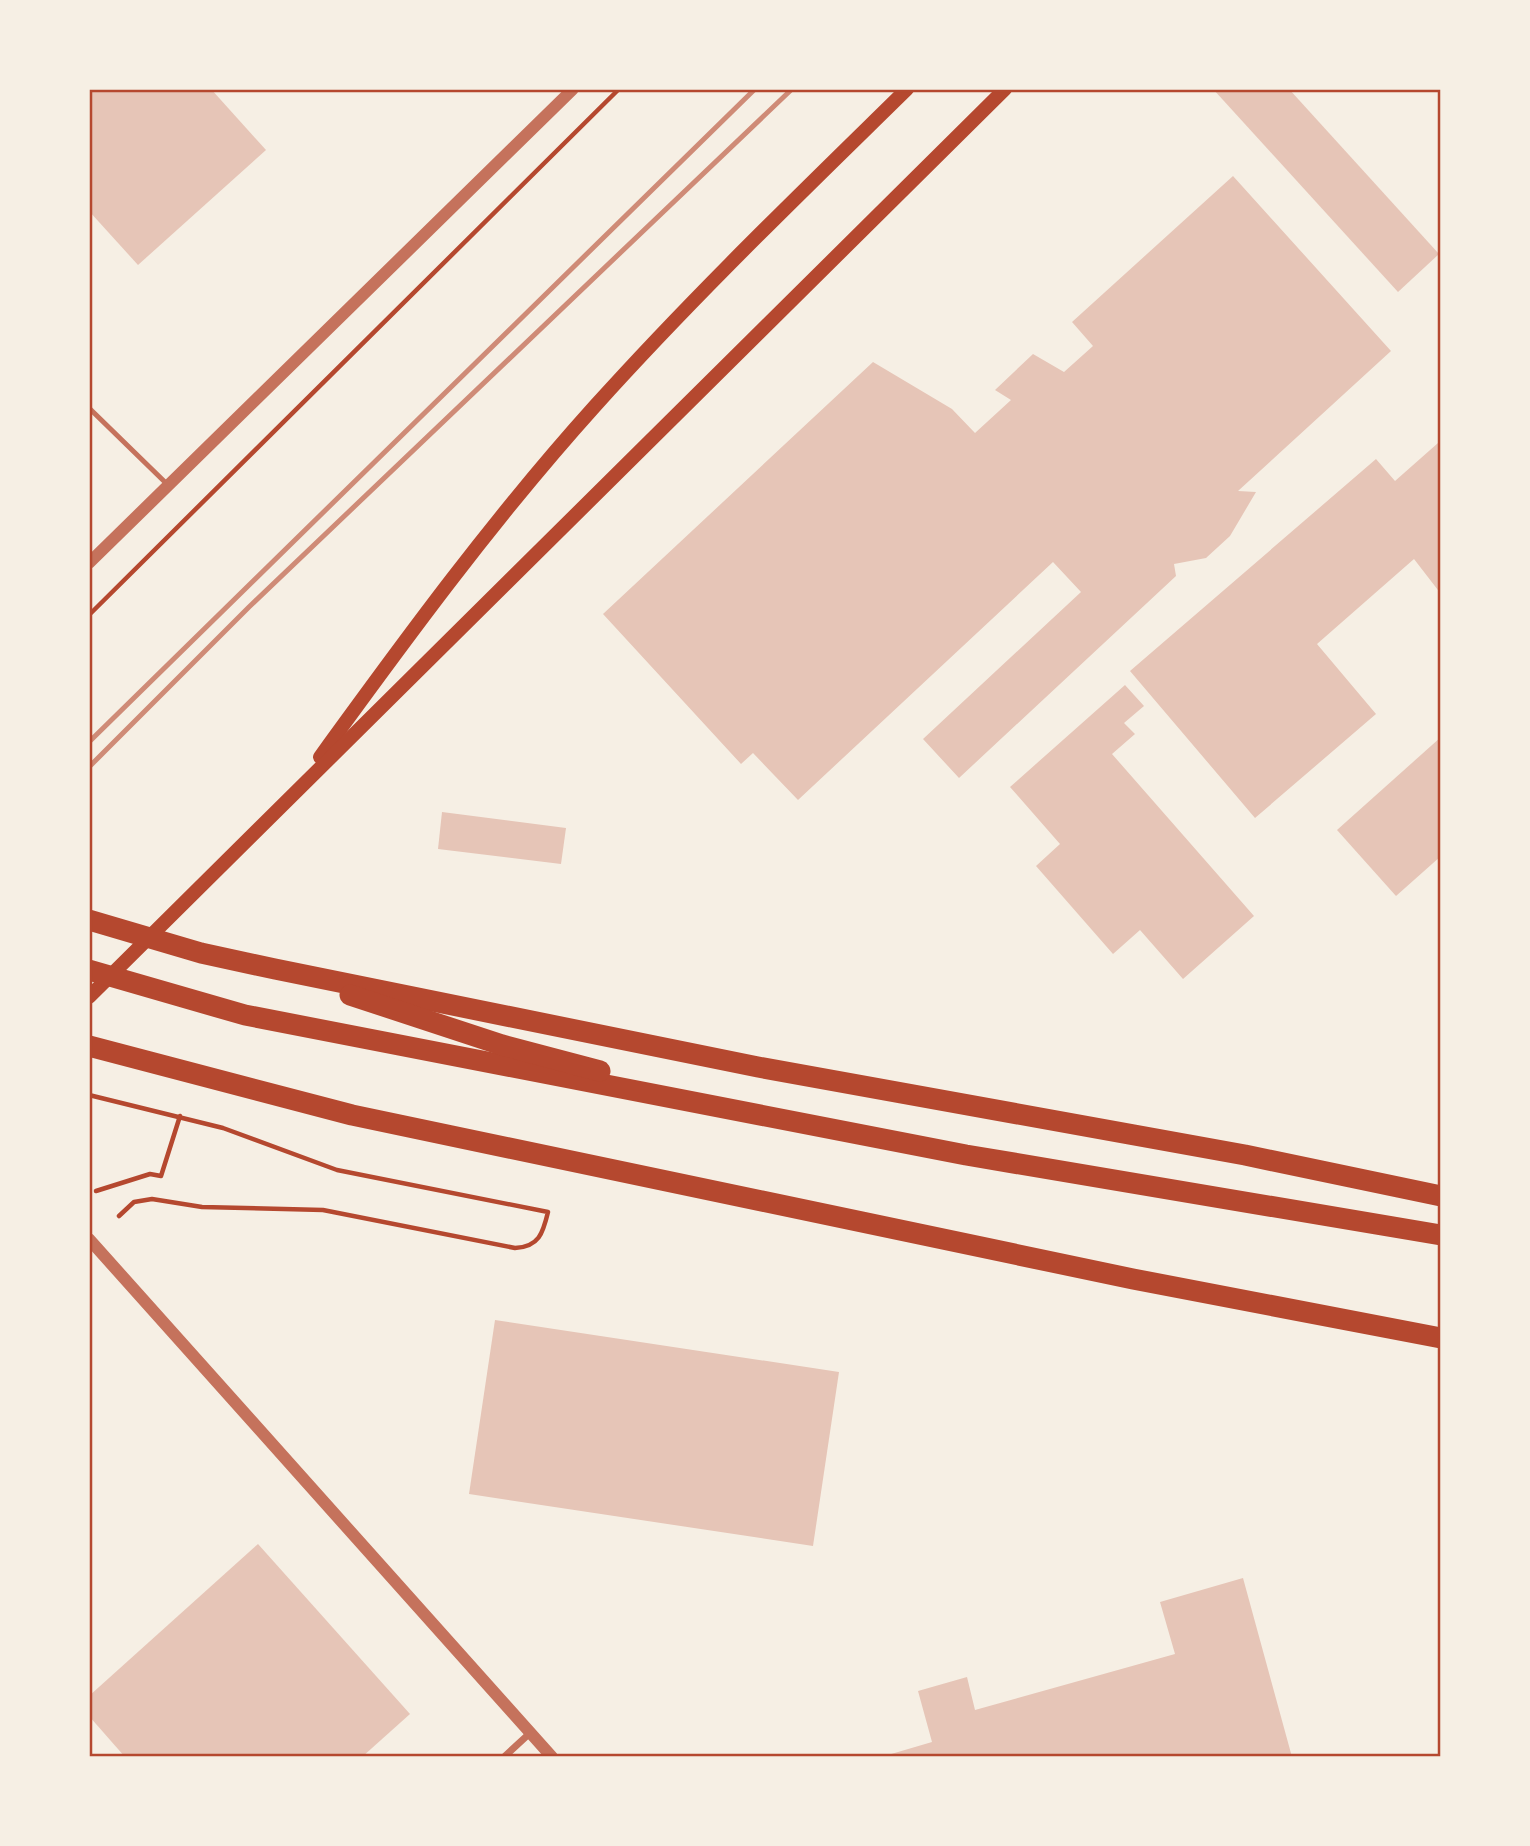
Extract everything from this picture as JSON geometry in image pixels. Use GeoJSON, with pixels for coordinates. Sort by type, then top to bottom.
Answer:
{"type":"FeatureCollection","features":[{"type":"Feature","properties":{"kind":"highway"},"geometry":{"type":"LineString","coordinates":[[89,920],[201,953],[758,1068],[1245,1155],[1441,1196]]}},
{"type":"Feature","properties":{"kind":"highway"},"geometry":{"type":"LineString","coordinates":[[275,969],[502,1045],[776,1118]]}},
{"type":"Feature","properties":{"kind":"highway"},"geometry":{"type":"LineString","coordinates":[[89,970],[259,1018],[980,1157],[1441,1235]]}},
{"type":"Feature","properties":{"kind":"highway"},"geometry":{"type":"LineString","coordinates":[[95,1047],[352,1115],[1133,1279],[1441,1338]]}},
{"type":"Feature","properties":{"kind":"main road"},"geometry":{"type":"LineString","coordinates":[[297,790],[424,612],[594,407],[807,187],[907,89]]}},
{"type":"Feature","properties":{"kind":"main road"},"geometry":{"type":"LineString","coordinates":[[89,998],[1005,89]]}},
{"type":"Feature","properties":{"kind":"street"},"geometry":{"type":"LineString","coordinates":[[89,563],[573,89]]}},
{"type":"Feature","properties":{"kind":"street"},"geometry":{"type":"LineString","coordinates":[[89,1239],[552,1757]]}},
{"type":"Feature","properties":{"kind":"street"},"geometry":{"type":"LineString","coordinates":[[504,1757],[530,1733]]}},
{"type":"Feature","properties":{"kind":"lane"},"geometry":{"type":"LineString","coordinates":[[89,408],[169,486]]}},
{"type":"Feature","properties":{"kind":"path"},"geometry":{"type":"LineString","coordinates":[[89,615],[619,89]]}},
{"type":"Feature","properties":{"kind":"path"},"geometry":{"type":"LineString","coordinates":[[89,1095],[223,1128],[337,1170],[548,1212],[544,1232],[528,1248],[515,1248],[323,1210],[202,1207],[152,1199],[134,1202],[119,1216]]}},
{"type":"Feature","properties":{"kind":"path"},"geometry":{"type":"LineString","coordinates":[[96,1191],[150,1174],[161,1176],[180,1116]]}},
{"type":"Feature","properties":{"kind":"building"},"geometry":{"type":"Polygon","coordinates":[[[89,89],[211,89],[266,150],[138,265],[89,211],[89,89]]]}},
{"type":"Feature","properties":{"kind":"building"},"geometry":{"type":"Polygon","coordinates":[[[1213,89],[1289,89],[1439,254],[1398,292],[1213,89]]]}},
{"type":"Feature","properties":{"kind":"building"},"geometry":{"type":"Polygon","coordinates":[[[1233,176],[1391,351],[1238,491],[1256,492],[1230,536],[1206,558],[1174,564],[1176,576],[959,778],[923,739],[1081,592],[1053,562],[798,800],[753,753],[741,764],[603,614],[873,362],[952,409],[975,433],[1011,400],[995,390],[1033,354],[1064,372],[1093,346],[1072,322],[1233,176]]]}},
{"type":"Feature","properties":{"kind":"building"},"geometry":{"type":"Polygon","coordinates":[[[1438,443],[1441,594],[1414,559],[1317,644],[1376,714],[1255,818],[1130,671],[1376,459],[1395,481],[1438,443]]]}},
{"type":"Feature","properties":{"kind":"building"},"geometry":{"type":"Polygon","coordinates":[[[1125,685],[1144,706],[1124,723],[1135,734],[1112,754],[1254,916],[1183,979],[1140,930],[1113,954],[1036,866],[1060,844],[1010,787],[1125,685]]]}},
{"type":"Feature","properties":{"kind":"building"},"geometry":{"type":"Polygon","coordinates":[[[1441,737],[1441,856],[1396,896],[1337,830],[1441,737]]]}},
{"type":"Feature","properties":{"kind":"building"},"geometry":{"type":"Polygon","coordinates":[[[442,812],[566,828],[561,864],[438,849],[442,812]]]}},
{"type":"Feature","properties":{"kind":"building"},"geometry":{"type":"Polygon","coordinates":[[[495,1320],[839,1372],[813,1546],[469,1494],[495,1320]]]}},
{"type":"Feature","properties":{"kind":"building"},"geometry":{"type":"Polygon","coordinates":[[[258,1544],[410,1714],[362,1757],[125,1757],[89,1716],[89,1696],[258,1544]]]}},
{"type":"Feature","properties":{"kind":"building"},"geometry":{"type":"Polygon","coordinates":[[[1243,1578],[1292,1757],[881,1757],[932,1742],[918,1691],[967,1677],[975,1710],[1175,1654],[1160,1602],[1243,1578]]]}},
{"type":"Feature","properties":{"kind":"railway"},"geometry":{"type":"LineString","coordinates":[[89,742],[755,89]]}},
{"type":"Feature","properties":{"kind":"railway"},"geometry":{"type":"LineString","coordinates":[[89,767],[249,607],[792,89]]}}]}
